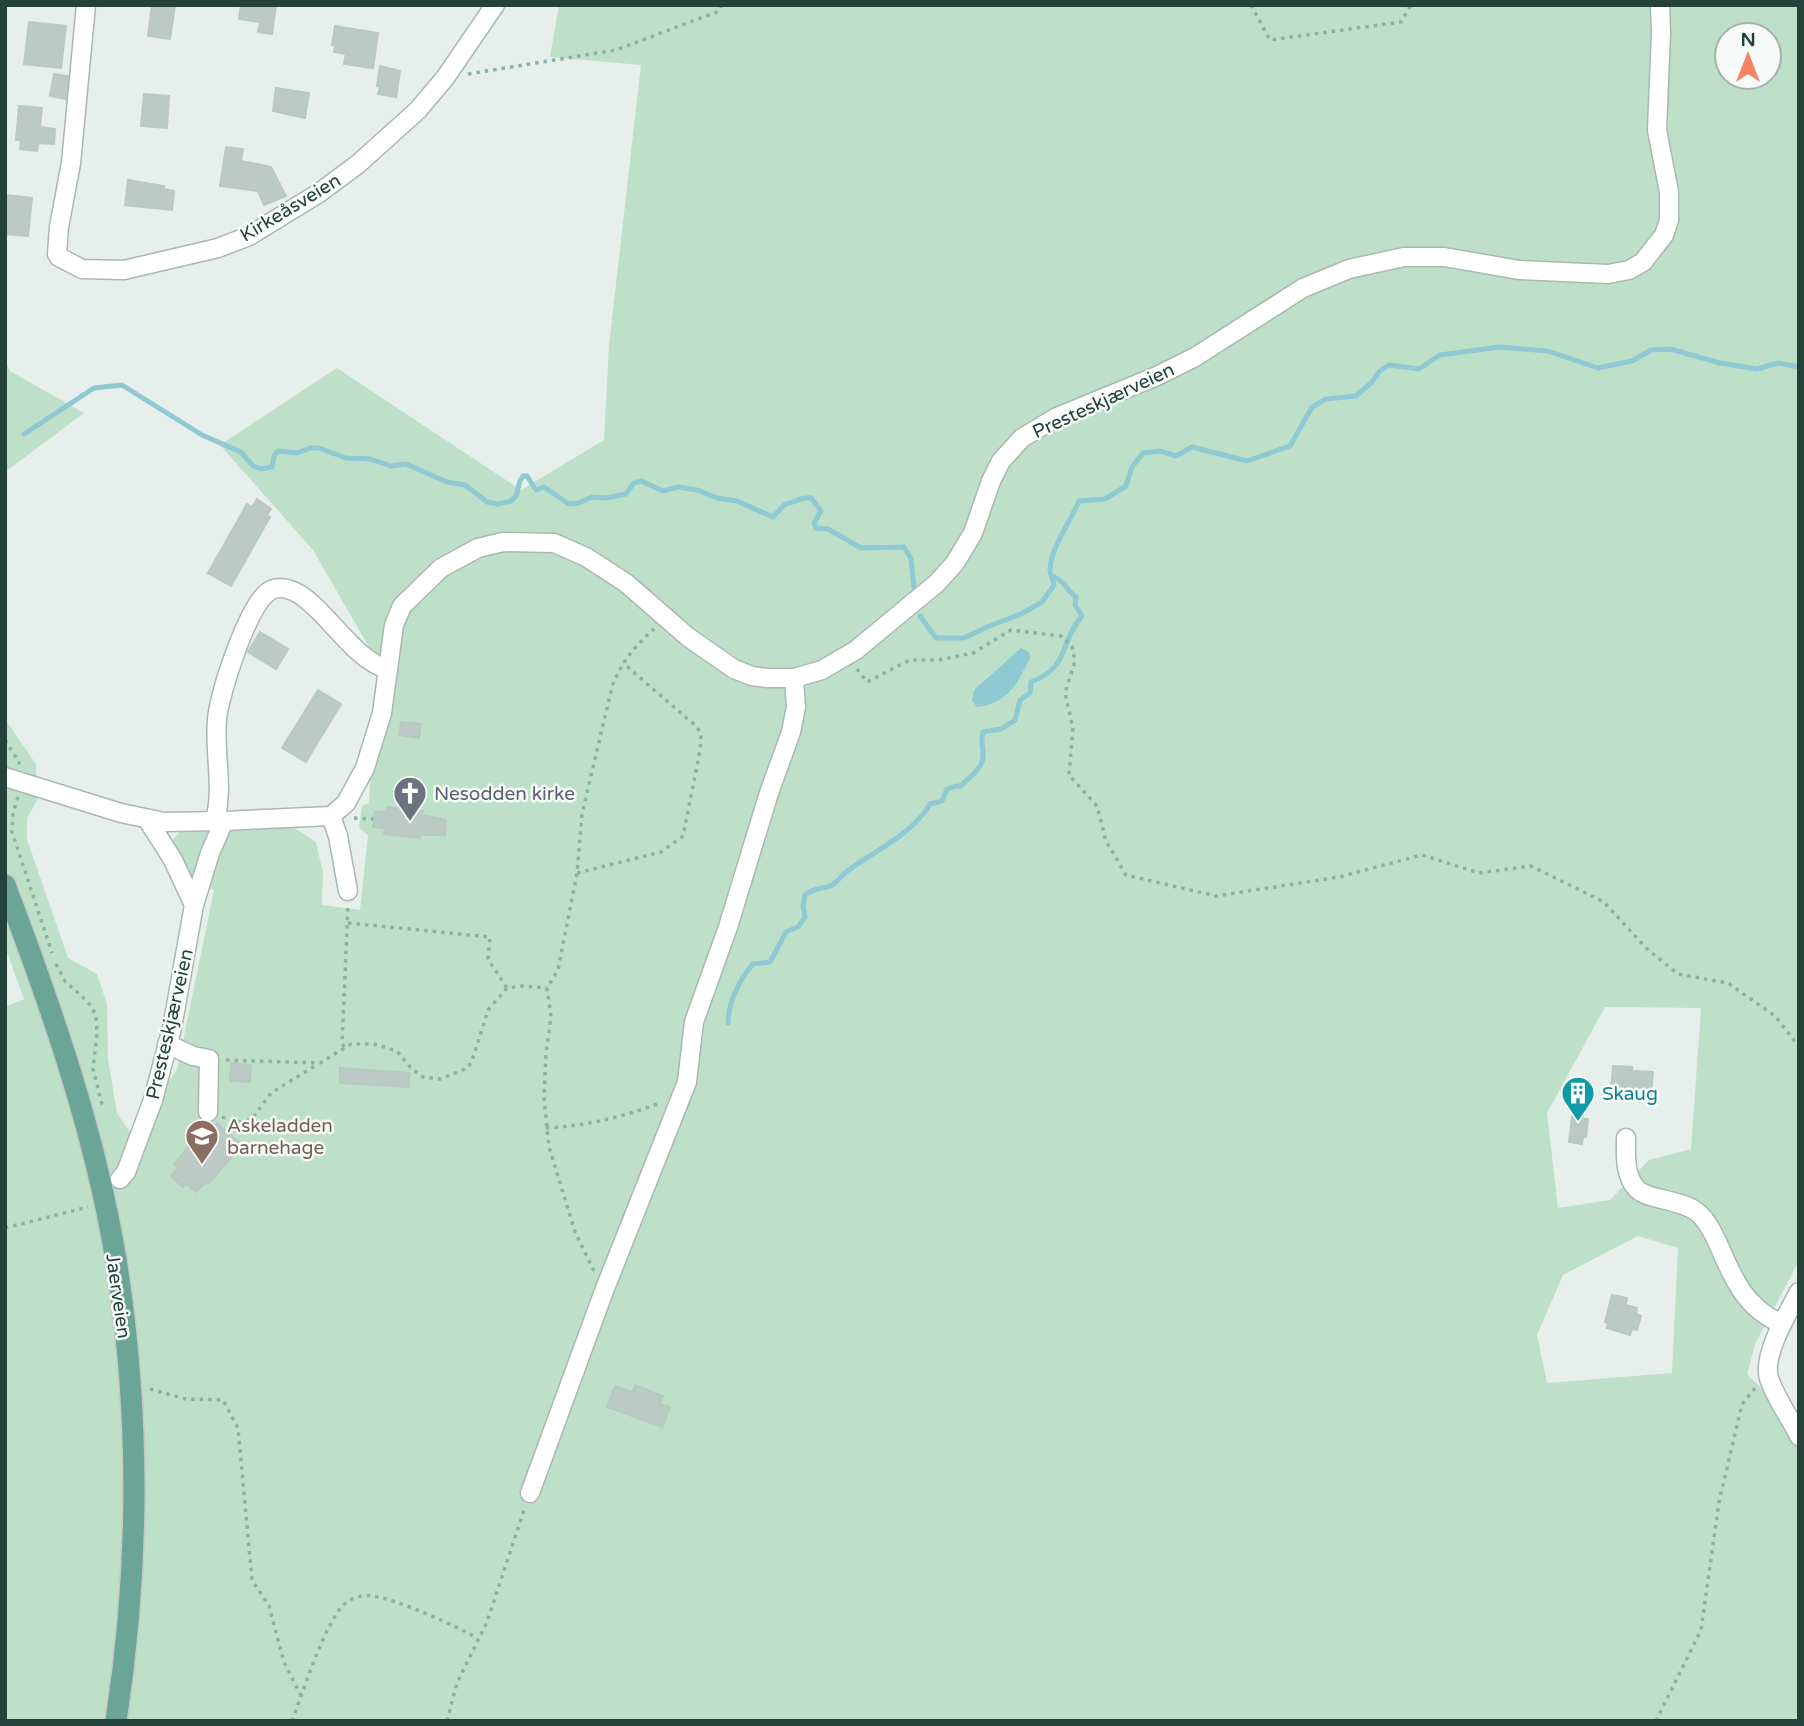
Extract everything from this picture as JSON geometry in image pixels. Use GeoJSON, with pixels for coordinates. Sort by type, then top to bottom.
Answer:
{"type":"FeatureCollection","features":[{"type":"Feature","properties":{"kind":"main road","name":"Jaerveien"},"geometry":{"type":"LineString","coordinates":[[5,885],[71,1072],[104,1203],[116,1264],[126,1343],[134,1494],[130,1604],[116,1721]]}},
{"type":"Feature","properties":{"kind":"street","name":"Kirkeåsveien"},"geometry":{"type":"LineString","coordinates":[[86,5],[71,163],[59,227],[57,254],[82,269],[124,270],[218,248],[249,236],[319,193],[358,164],[418,110],[445,78],[495,5]]}},
{"type":"Feature","properties":{"kind":"street","name":"Presteskjærveien"},"geometry":{"type":"LineString","coordinates":[[331,816],[346,803],[365,768],[382,713],[394,625],[402,606],[441,568],[478,548],[503,542],[541,542],[566,547],[626,583],[705,650],[734,670],[752,676],[794,678],[822,670],[847,656],[937,583],[955,563],[973,533],[1001,461],[1022,438],[1057,417],[1183,363],[1303,288],[1349,269],[1404,257],[1444,257],[1519,270],[1608,274],[1629,270],[1643,262],[1664,235],[1669,220],[1669,192],[1657,130],[1660,5]]}},
{"type":"Feature","properties":{"kind":"street","name":"Presteskjærveien"},"geometry":{"type":"LineString","coordinates":[[120,1179],[126,1172],[153,1100],[167,1044],[194,905],[220,821],[220,783],[215,740],[222,696],[237,649],[251,617],[269,592],[281,588],[296,593],[316,607],[376,666],[388,669]]}},
{"type":"Feature","properties":{"kind":"street"},"geometry":{"type":"LineString","coordinates":[[530,1493],[604,1292],[687,1082],[694,1022],[728,927],[769,793],[789,742],[796,707],[794,678]]}},
{"type":"Feature","properties":{"kind":"street"},"geometry":{"type":"LineString","coordinates":[[5,778],[121,813],[164,822],[331,816],[338,836],[348,891]]}},
{"type":"Feature","properties":{"kind":"street"},"geometry":{"type":"LineString","coordinates":[[147,819],[173,860],[194,905]]}},
{"type":"Feature","properties":{"kind":"street"},"geometry":{"type":"LineString","coordinates":[[167,1044],[193,1056],[209,1059],[208,1112]]}},
{"type":"Feature","properties":{"kind":"street"},"geometry":{"type":"LineString","coordinates":[[1626,1138],[1627,1167],[1636,1188],[1643,1194],[1677,1202],[1695,1211],[1714,1235],[1740,1291],[1757,1310],[1782,1324]]}},
{"type":"Feature","properties":{"kind":"street"},"geometry":{"type":"LineString","coordinates":[[1799,1292],[1782,1324],[1769,1361],[1768,1373],[1799,1436]]}},
{"type":"Feature","properties":{"kind":"path"},"geometry":{"type":"LineString","coordinates":[[445,78],[616,50],[719,11],[721,5]]}},
{"type":"Feature","properties":{"kind":"path"},"geometry":{"type":"LineString","coordinates":[[1251,5],[1270,40],[1401,22],[1411,5]]}},
{"type":"Feature","properties":{"kind":"path"},"geometry":{"type":"LineString","coordinates":[[604,1292],[575,1232],[554,1166],[546,1128],[544,1097],[551,1016],[547,988],[558,970],[577,873],[582,814],[612,687],[633,649],[666,617]]}},
{"type":"Feature","properties":{"kind":"path"},"geometry":{"type":"LineString","coordinates":[[847,656],[867,682],[910,660],[939,660],[973,653],[1011,630],[1061,636],[1072,646],[1074,661],[1065,693],[1073,728],[1069,775],[1097,806],[1106,841],[1126,875],[1216,896],[1339,877],[1422,856],[1479,873],[1531,866],[1604,902],[1646,948],[1678,974],[1728,983],[1775,1016],[1799,1047]]}},
{"type":"Feature","properties":{"kind":"path"},"geometry":{"type":"LineString","coordinates":[[577,873],[661,852],[683,836],[690,807],[701,734],[697,727],[623,663]]}},
{"type":"Feature","properties":{"kind":"path"},"geometry":{"type":"LineString","coordinates":[[5,740],[27,775]]}},
{"type":"Feature","properties":{"kind":"path"},"geometry":{"type":"LineString","coordinates":[[20,794],[13,813],[12,832],[60,973],[88,1002],[96,1015],[93,1069],[105,1116]]}},
{"type":"Feature","properties":{"kind":"path"},"geometry":{"type":"LineString","coordinates":[[344,1047],[342,1043],[348,891]]}},
{"type":"Feature","properties":{"kind":"path"},"geometry":{"type":"LineString","coordinates":[[348,923],[490,937],[488,959],[507,988]]}},
{"type":"Feature","properties":{"kind":"path"},"geometry":{"type":"LineString","coordinates":[[208,1112],[234,1122],[245,1122],[254,1116],[271,1093],[351,1044],[389,1047],[397,1051],[410,1067],[423,1077],[440,1079],[463,1072],[474,1055],[488,1010],[507,988],[547,988]]}},
{"type":"Feature","properties":{"kind":"path"},"geometry":{"type":"LineString","coordinates":[[209,1059],[320,1063]]}},
{"type":"Feature","properties":{"kind":"path"},"geometry":{"type":"LineString","coordinates":[[546,1128],[573,1127],[628,1115],[682,1095]]}},
{"type":"Feature","properties":{"kind":"path"},"geometry":{"type":"LineString","coordinates":[[5,1228],[104,1203]]}},
{"type":"Feature","properties":{"kind":"path"},"geometry":{"type":"LineString","coordinates":[[1656,1721],[1702,1630],[1718,1502],[1742,1404],[1768,1373]]}},
{"type":"Feature","properties":{"kind":"path"},"geometry":{"type":"LineString","coordinates":[[150,1389],[186,1399],[223,1400],[237,1428],[252,1580],[269,1606],[284,1662],[301,1696]]}},
{"type":"Feature","properties":{"kind":"path"},"geometry":{"type":"LineString","coordinates":[[447,1721],[452,1697],[477,1638],[487,1622],[530,1493]]}},
{"type":"Feature","properties":{"kind":"path"},"geometry":{"type":"LineString","coordinates":[[292,1721],[337,1613],[345,1604],[360,1596],[386,1599],[477,1638]]}},
{"type":"Feature","properties":{"kind":"green space"},"geometry":{"type":"Polygon","coordinates":[[[559,5],[1799,5],[1799,1261],[1756,1342],[1747,1374],[1782,1409],[1799,1440],[1799,1721],[5,1721],[5,1007],[24,999],[5,947],[5,719],[36,764],[37,801],[27,818],[27,839],[68,958],[97,974],[107,1004],[108,1059],[117,1113],[131,1134],[177,1070],[214,890],[191,880],[172,841],[179,832],[255,823],[289,824],[316,842],[323,873],[322,905],[360,910],[368,835],[359,828],[362,806],[369,803],[377,661],[313,550],[220,445],[337,368],[521,490],[604,440],[609,345],[641,65],[550,57],[559,5]],[[1605,1007],[1547,1113],[1558,1208],[1610,1200],[1649,1160],[1691,1149],[1701,1008],[1605,1007]],[[1638,1236],[1563,1275],[1537,1335],[1547,1383],[1672,1373],[1678,1248],[1638,1236]]]}},
{"type":"Feature","properties":{"kind":"green space"},"geometry":{"type":"Polygon","coordinates":[[[5,361],[10,371],[84,413],[5,472],[5,361]]]}},
{"type":"Feature","properties":{"kind":"water"},"geometry":{"type":"Polygon","coordinates":[[[1021,648],[1029,652],[1030,658],[1016,684],[1004,697],[977,707],[972,701],[974,690],[1021,648]]]}},
{"type":"Feature","properties":{"kind":"building"},"geometry":{"type":"Polygon","coordinates":[[[152,5],[175,5],[170,39],[148,36],[152,5]]]}},
{"type":"Feature","properties":{"kind":"building"},"geometry":{"type":"Polygon","coordinates":[[[241,5],[276,5],[272,34],[258,32],[260,22],[239,19],[241,5]]]}},
{"type":"Feature","properties":{"kind":"building"},"geometry":{"type":"Polygon","coordinates":[[[29,22],[66,26],[61,68],[24,64],[29,22]]]}},
{"type":"Feature","properties":{"kind":"building"},"geometry":{"type":"Polygon","coordinates":[[[335,26],[378,33],[373,68],[344,64],[346,54],[334,52],[335,45],[332,45],[335,26]]]}},
{"type":"Feature","properties":{"kind":"building"},"geometry":{"type":"Polygon","coordinates":[[[380,66],[400,71],[396,97],[378,94],[380,66]]]}},
{"type":"Feature","properties":{"kind":"building"},"geometry":{"type":"Polygon","coordinates":[[[54,74],[68,76],[66,99],[50,96],[54,74]]]}},
{"type":"Feature","properties":{"kind":"building"},"geometry":{"type":"Polygon","coordinates":[[[276,88],[309,93],[305,118],[273,111],[276,88]]]}},
{"type":"Feature","properties":{"kind":"building"},"geometry":{"type":"Polygon","coordinates":[[[144,94],[169,96],[167,128],[141,126],[144,94]]]}},
{"type":"Feature","properties":{"kind":"building"},"geometry":{"type":"Polygon","coordinates":[[[19,106],[42,108],[40,127],[55,129],[54,144],[38,143],[37,151],[20,149],[21,140],[16,140],[19,106]]]}},
{"type":"Feature","properties":{"kind":"building"},"geometry":{"type":"Polygon","coordinates":[[[226,147],[243,149],[241,161],[271,167],[286,196],[264,205],[258,191],[220,186],[226,147]]]}},
{"type":"Feature","properties":{"kind":"building"},"geometry":{"type":"Polygon","coordinates":[[[128,180],[164,186],[164,189],[174,191],[172,210],[125,205],[128,180]]]}},
{"type":"Feature","properties":{"kind":"building"},"geometry":{"type":"Polygon","coordinates":[[[5,195],[32,198],[28,236],[5,234],[5,195]]]}},
{"type":"Feature","properties":{"kind":"building"},"geometry":{"type":"Polygon","coordinates":[[[257,499],[271,509],[267,515],[270,517],[231,586],[208,573],[247,504],[252,507],[257,499]]]}},
{"type":"Feature","properties":{"kind":"building"},"geometry":{"type":"Polygon","coordinates":[[[260,632],[288,649],[276,669],[248,652],[260,632]]]}},
{"type":"Feature","properties":{"kind":"building"},"geometry":{"type":"Polygon","coordinates":[[[318,690],[341,704],[306,762],[282,748],[318,690]]]}},
{"type":"Feature","properties":{"kind":"building"},"geometry":{"type":"Polygon","coordinates":[[[401,722],[421,724],[419,738],[399,735],[401,722]]]}},
{"type":"Feature","properties":{"kind":"building","name":"Nesodden kirke"},"geometry":{"type":"Polygon","coordinates":[[[387,807],[423,811],[422,815],[446,820],[445,835],[420,835],[420,838],[384,834],[385,828],[373,827],[375,811],[387,812],[387,807]]]}},
{"type":"Feature","properties":{"kind":"building"},"geometry":{"type":"Polygon","coordinates":[[[231,1063],[251,1065],[250,1082],[230,1081],[231,1063]]]}},
{"type":"Feature","properties":{"kind":"building"},"geometry":{"type":"Polygon","coordinates":[[[1613,1066],[1632,1067],[1632,1071],[1653,1072],[1651,1096],[1611,1090],[1613,1066]]]}},
{"type":"Feature","properties":{"kind":"building"},"geometry":{"type":"Polygon","coordinates":[[[340,1068],[409,1073],[409,1087],[340,1083],[340,1068]]]}},
{"type":"Feature","properties":{"kind":"building","name":"Skaug"},"geometry":{"type":"Polygon","coordinates":[[[1572,1117],[1588,1119],[1586,1137],[1583,1137],[1582,1144],[1569,1142],[1572,1117]]]}},
{"type":"Feature","properties":{"kind":"building"},"geometry":{"type":"Polygon","coordinates":[[[217,1123],[242,1145],[208,1184],[206,1182],[196,1192],[186,1184],[183,1187],[171,1176],[178,1167],[174,1164],[195,1139],[198,1141],[217,1123]]]}},
{"type":"Feature","properties":{"kind":"building"},"geometry":{"type":"Polygon","coordinates":[[[1612,1295],[1627,1298],[1626,1305],[1637,1308],[1636,1314],[1641,1316],[1637,1330],[1632,1329],[1630,1335],[1607,1328],[1608,1323],[1605,1322],[1612,1295]]]}},
{"type":"Feature","properties":{"kind":"building"},"geometry":{"type":"Polygon","coordinates":[[[635,1385],[663,1396],[660,1404],[670,1407],[662,1427],[607,1407],[615,1386],[632,1392],[635,1385]]]}},
{"type":"Feature","properties":{"kind":"waterway"},"geometry":{"type":"LineString","coordinates":[[920,616],[936,638],[964,638],[1021,614],[1042,602],[1054,585],[1050,571],[1051,561],[1079,501],[1105,499],[1126,486],[1132,467],[1143,453],[1160,451],[1176,456],[1192,447],[1247,461],[1290,446],[1312,407],[1326,399],[1356,396],[1389,365],[1419,369],[1440,355],[1499,347],[1548,351],[1598,368],[1632,361],[1651,350],[1670,349],[1720,363],[1757,369],[1778,363],[1799,367]]}},
{"type":"Feature","properties":{"kind":"waterway"},"geometry":{"type":"LineString","coordinates":[[24,434],[94,388],[122,385],[202,435],[241,452],[253,466],[262,469],[272,467],[278,451],[297,453],[319,448],[346,458],[370,459],[391,466],[406,464],[447,482],[465,485],[487,502],[498,504],[511,501],[516,496],[523,476],[527,476],[536,490],[544,487],[569,504],[592,497],[606,498],[626,494],[634,483],[641,481],[663,491],[678,487],[697,490],[717,498],[737,501],[773,517],[785,504],[811,498],[821,511],[814,523],[816,528],[828,529],[861,548],[904,547],[911,559],[914,588]]}},
{"type":"Feature","properties":{"kind":"waterway"},"geometry":{"type":"LineString","coordinates":[[728,1023],[732,999],[748,970],[753,964],[770,962],[786,932],[798,927],[805,917],[805,895],[834,884],[846,872],[903,834],[930,804],[942,801],[947,789],[961,786],[978,770],[982,762],[983,732],[1001,729],[1015,720],[1020,700],[1030,693],[1031,682],[1044,676],[1059,661],[1082,616],[1075,605],[1076,597],[1061,581],[1052,576]]}},
{"type":"Feature","properties":{"kind":"place","name":"Nesodden kirke"},"geometry":{"type":"Point","coordinates":[410,823]}},
{"type":"Feature","properties":{"kind":"place","name":"Skaug"},"geometry":{"type":"Point","coordinates":[1578,1123]}},
{"type":"Feature","properties":{"kind":"place","name":"Askeladden barnehage"},"geometry":{"type":"Point","coordinates":[202,1166]}}]}
